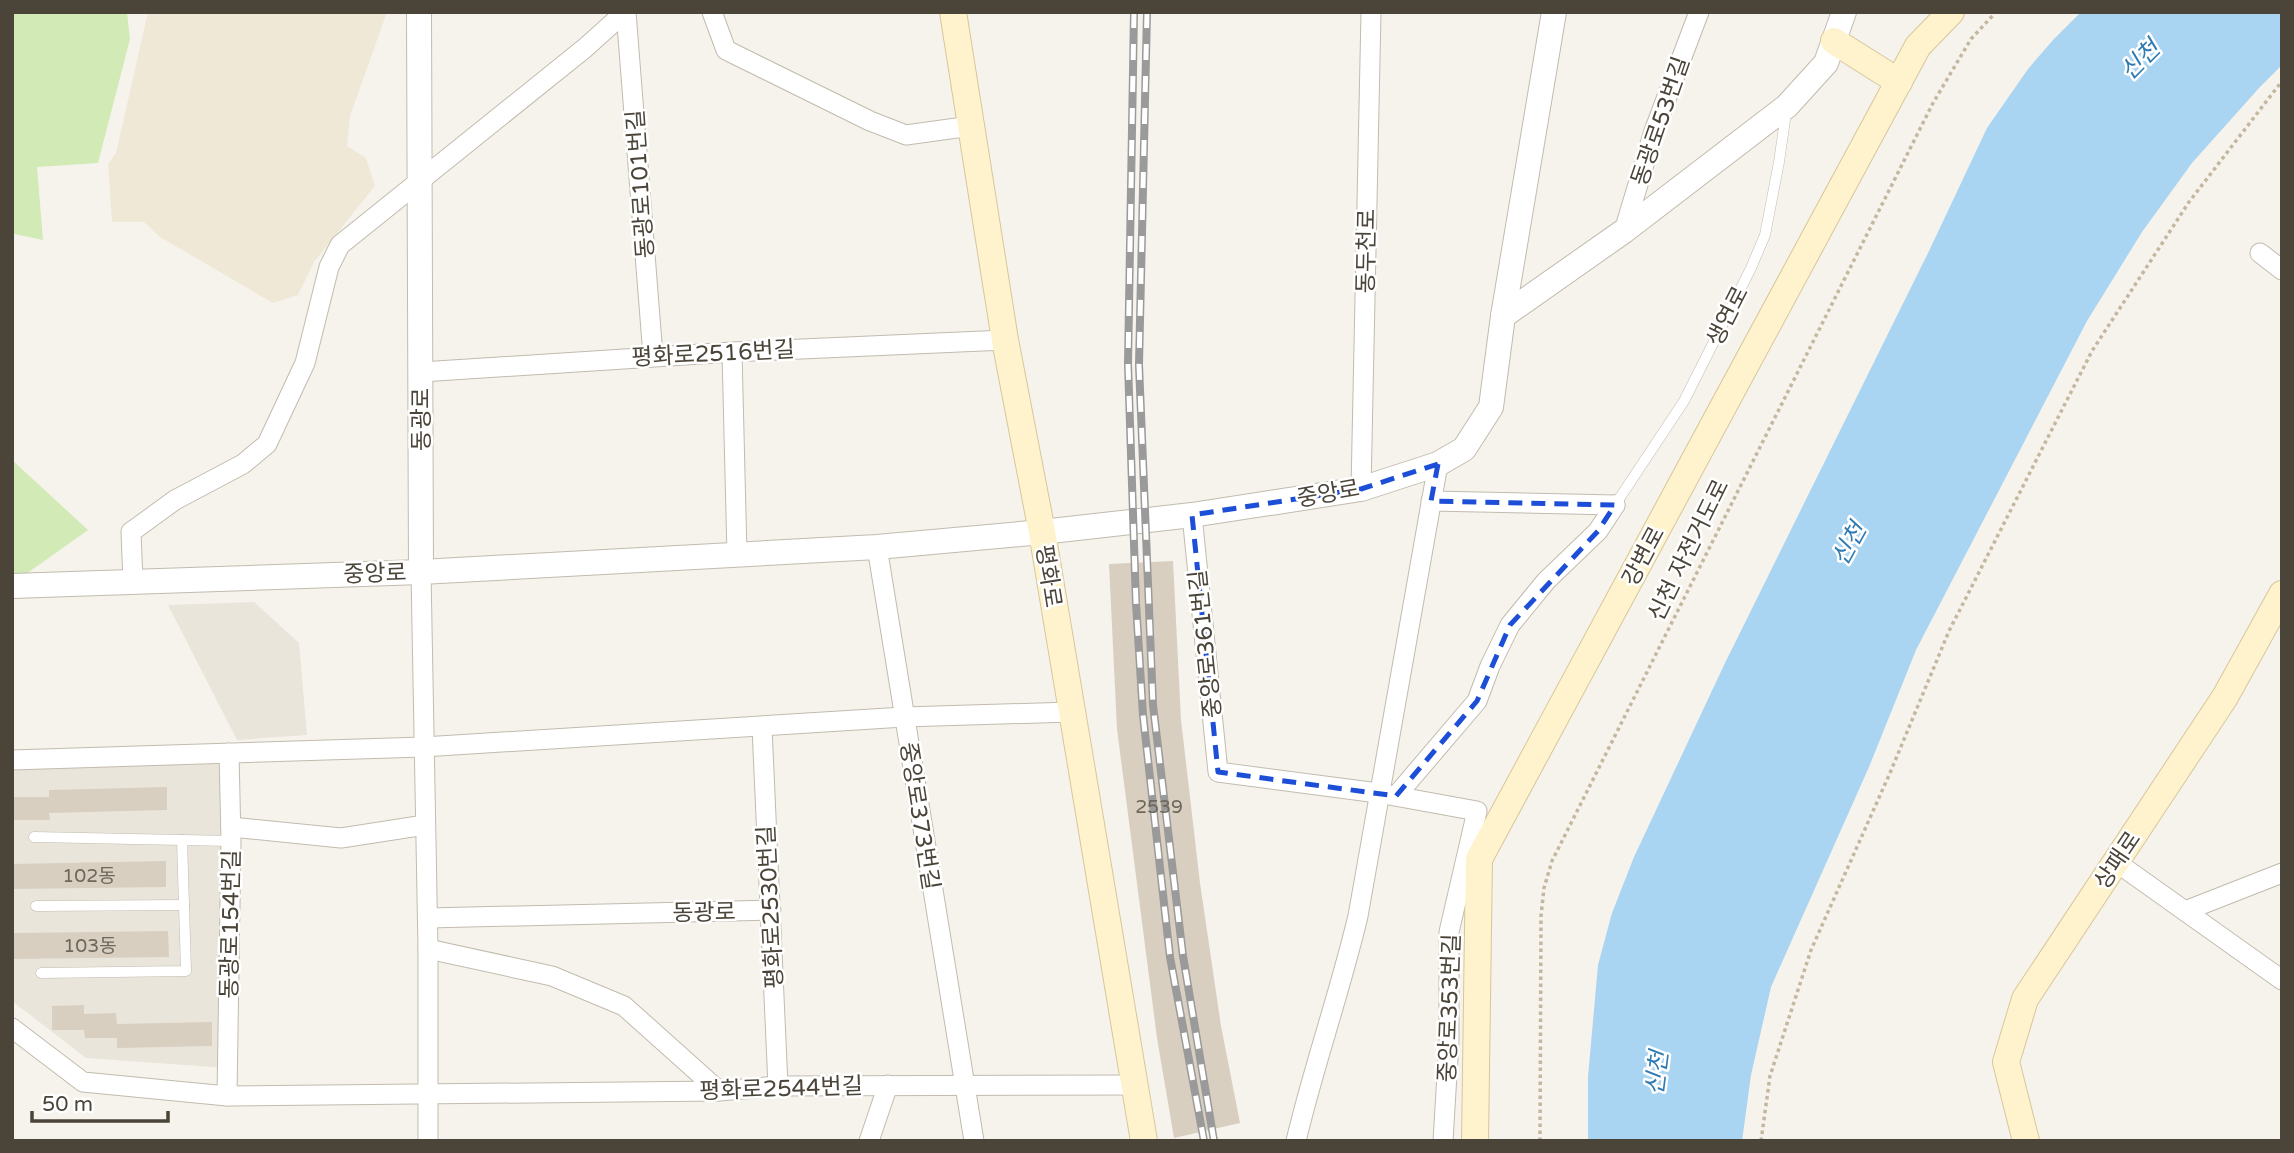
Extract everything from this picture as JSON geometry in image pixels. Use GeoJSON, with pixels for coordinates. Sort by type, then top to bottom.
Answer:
{"type":"FeatureCollection","features":[{"type":"Feature","properties":{"kind":"main road","name":"평화로"},"geometry":{"type":"LineString","coordinates":[[953,12],[1005,340],[1042,532],[1144,1141]]}},
{"type":"Feature","properties":{"kind":"main road","name":"강변로"},"geometry":{"type":"LineString","coordinates":[[1475,1141],[1479,859],[1918,46],[1951,12]]}},
{"type":"Feature","properties":{"kind":"main road"},"geometry":{"type":"LineString","coordinates":[[1834,41],[1899,82]]}},
{"type":"Feature","properties":{"kind":"main road","name":"상패로"},"geometry":{"type":"LineString","coordinates":[[2026,1141],[2006,1062],[2025,999],[2225,697],[2282,594]]}},
{"type":"Feature","properties":{"kind":"street","name":"동광로"},"geometry":{"type":"LineString","coordinates":[[419,12],[421,572],[428,918],[428,1141]]}},
{"type":"Feature","properties":{"kind":"street"},"geometry":{"type":"LineString","coordinates":[[133,582],[131,532],[175,499],[243,464],[267,444],[304,363],[330,267],[340,245],[626,12]]}},
{"type":"Feature","properties":{"kind":"street","name":"동광로101번길"},"geometry":{"type":"LineString","coordinates":[[626,12],[653,356]]}},
{"type":"Feature","properties":{"kind":"street"},"geometry":{"type":"LineString","coordinates":[[712,12],[726,50],[870,121],[906,135],[971,126]]}},
{"type":"Feature","properties":{"kind":"street","name":"동두천로"},"geometry":{"type":"LineString","coordinates":[[1361,489],[1371,12]]}},
{"type":"Feature","properties":{"kind":"street","name":"중앙로"},"geometry":{"type":"LineString","coordinates":[[12,586],[421,572],[877,547],[1192,515],[1361,489],[1438,464],[1464,449],[1491,407],[1503,316],[1554,12]]}},
{"type":"Feature","properties":{"kind":"street","name":"동광로53번길"},"geometry":{"type":"LineString","coordinates":[[1624,231],[1654,131],[1699,12]]}},
{"type":"Feature","properties":{"kind":"street"},"geometry":{"type":"LineString","coordinates":[[1503,316],[1624,231],[1787,106],[1826,63],[1844,12]]}},
{"type":"Feature","properties":{"kind":"street"},"geometry":{"type":"LineString","coordinates":[[2260,253],[2282,271]]}},
{"type":"Feature","properties":{"kind":"street","name":"평화로2516번길"},"geometry":{"type":"LineString","coordinates":[[421,372],[653,356],[1005,340]]}},
{"type":"Feature","properties":{"kind":"street"},"geometry":{"type":"LineString","coordinates":[[732,352],[737,555]]}},
{"type":"Feature","properties":{"kind":"street"},"geometry":{"type":"LineString","coordinates":[[1296,1141],[1343,977],[1387,795],[1438,464]]}},
{"type":"Feature","properties":{"kind":"street"},"geometry":{"type":"LineString","coordinates":[[1431,501],[1615,505]]}},
{"type":"Feature","properties":{"kind":"street"},"geometry":{"type":"LineString","coordinates":[[1387,795],[1477,701],[1510,625],[1546,581],[1598,531],[1615,505]]}},
{"type":"Feature","properties":{"kind":"street","name":"중앙로361번길"},"geometry":{"type":"LineString","coordinates":[[1192,515],[1218,772]]}},
{"type":"Feature","properties":{"kind":"street","name":"중앙로373번길"},"geometry":{"type":"LineString","coordinates":[[877,547],[974,1141]]}},
{"type":"Feature","properties":{"kind":"street"},"geometry":{"type":"LineString","coordinates":[[12,760],[423,747],[904,718],[1071,712]]}},
{"type":"Feature","properties":{"kind":"street","name":"평화로2530번길"},"geometry":{"type":"LineString","coordinates":[[762,727],[778,1086]]}},
{"type":"Feature","properties":{"kind":"street","name":"동광로154번길"},"geometry":{"type":"LineString","coordinates":[[227,1096],[231,834],[229,752]]}},
{"type":"Feature","properties":{"kind":"street","name":"중앙로353번길"},"geometry":{"type":"LineString","coordinates":[[1218,772],[1387,795],[1477,811],[1449,932],[1449,1041],[1443,1141]]}},
{"type":"Feature","properties":{"kind":"street"},"geometry":{"type":"LineString","coordinates":[[231,834],[341,838],[425,825]]}},
{"type":"Feature","properties":{"kind":"street"},"geometry":{"type":"LineString","coordinates":[[2116,862],[2282,980]]}},
{"type":"Feature","properties":{"kind":"street"},"geometry":{"type":"LineString","coordinates":[[2185,911],[2282,873]]}},
{"type":"Feature","properties":{"kind":"street","name":"동광로"},"geometry":{"type":"LineString","coordinates":[[428,918],[771,910]]}},
{"type":"Feature","properties":{"kind":"street"},"geometry":{"type":"LineString","coordinates":[[428,949],[552,976],[624,1006],[719,1091]]}},
{"type":"Feature","properties":{"kind":"street","name":"평화로2544번길"},"geometry":{"type":"LineString","coordinates":[[12,1028],[83,1082],[227,1096],[719,1091],[778,1086],[1135,1085]]}},
{"type":"Feature","properties":{"kind":"street"},"geometry":{"type":"LineString","coordinates":[[869,1141],[888,1085]]}},
{"type":"Feature","properties":{"kind":"lane","name":"생연로"},"geometry":{"type":"LineString","coordinates":[[1615,505],[1684,401],[1751,268],[1765,235],[1787,106]]}},
{"type":"Feature","properties":{"kind":"lane"},"geometry":{"type":"LineString","coordinates":[[34,837],[182,840],[231,834]]}},
{"type":"Feature","properties":{"kind":"lane"},"geometry":{"type":"LineString","coordinates":[[41,974],[186,971],[182,840]]}},
{"type":"Feature","properties":{"kind":"lane"},"geometry":{"type":"LineString","coordinates":[[36,906],[184,905]]}},
{"type":"Feature","properties":{"kind":"path","name":"신천 자전거도로"},"geometry":{"type":"LineString","coordinates":[[1540,1141],[1541,916],[1544,888],[1552,861],[1933,103],[1971,39],[1996,12]]}},
{"type":"Feature","properties":{"kind":"path"},"geometry":{"type":"LineString","coordinates":[[1762,1141],[1770,1076],[1811,950],[1890,773],[1949,631],[2092,351],[2189,202],[2282,81]]}},
{"type":"Feature","properties":{"kind":"highlighted area"},"geometry":{"type":"Polygon","coordinates":[[[1438,464],[1431,501],[1615,505],[1598,531],[1510,625],[1477,701],[1396,796],[1218,772],[1192,515],[1361,489],[1438,464]]]}},
{"type":"Feature","properties":{"kind":"shaded area"},"geometry":{"type":"Polygon","coordinates":[[[148,12],[387,12],[350,116],[347,146],[366,158],[375,186],[314,262],[298,295],[273,303],[160,237],[144,222],[112,222],[108,164],[116,153],[148,12]]]}},
{"type":"Feature","properties":{"kind":"shaded area"},"geometry":{"type":"Polygon","coordinates":[[[254,602],[299,643],[307,735],[237,740],[168,605],[254,602]]]}},
{"type":"Feature","properties":{"kind":"shaded area"},"geometry":{"type":"Polygon","coordinates":[[[225,758],[227,1068],[86,1058],[12,1001],[12,768],[225,758]]]}},
{"type":"Feature","properties":{"kind":"green space"},"geometry":{"type":"Polygon","coordinates":[[[12,12],[127,12],[130,39],[98,163],[37,167],[43,240],[14,234],[12,231],[12,12]]]}},
{"type":"Feature","properties":{"kind":"green space"},"geometry":{"type":"Polygon","coordinates":[[[12,460],[88,530],[12,584],[12,460]]]}},
{"type":"Feature","properties":{"kind":"water","name":"신천"},"geometry":{"type":"Polygon","coordinates":[[[2081,12],[2282,12],[2282,65],[2192,163],[2142,232],[2087,321],[1916,650],[1869,767],[1771,987],[1751,1075],[1742,1141],[1588,1141],[1588,1077],[1598,965],[1612,913],[1634,857],[1725,663],[1987,128],[2028,69],[2081,12]]]}},
{"type":"Feature","properties":{"kind":"building"},"geometry":{"type":"Polygon","coordinates":[[[1173,561],[1181,720],[1200,883],[1221,1026],[1240,1123],[1174,1138],[1157,1038],[1117,729],[1109,564],[1173,561]]]}},
{"type":"Feature","properties":{"kind":"building"},"geometry":{"type":"Polygon","coordinates":[[[167,787],[167,810],[49,813],[50,820],[12,820],[12,797],[49,797],[49,790],[167,787]]]}},
{"type":"Feature","properties":{"kind":"building"},"geometry":{"type":"Polygon","coordinates":[[[166,861],[166,887],[12,889],[12,864],[166,861]]]}},
{"type":"Feature","properties":{"kind":"building"},"geometry":{"type":"Polygon","coordinates":[[[168,931],[169,957],[12,959],[12,933],[168,931]]]}},
{"type":"Feature","properties":{"kind":"building"},"geometry":{"type":"Polygon","coordinates":[[[84,1005],[84,1014],[116,1013],[117,1024],[212,1022],[212,1046],[117,1048],[117,1038],[85,1038],[84,1030],[52,1030],[52,1006],[84,1005]]]}},
{"type":"Feature","properties":{"kind":"railway"},"geometry":{"type":"LineString","coordinates":[[1134,12],[1128,364],[1136,603],[1143,715],[1170,957],[1204,1141]]}},
{"type":"Feature","properties":{"kind":"railway"},"geometry":{"type":"LineString","coordinates":[[1147,12],[1139,365],[1153,705],[1183,956],[1214,1141]]}}]}
